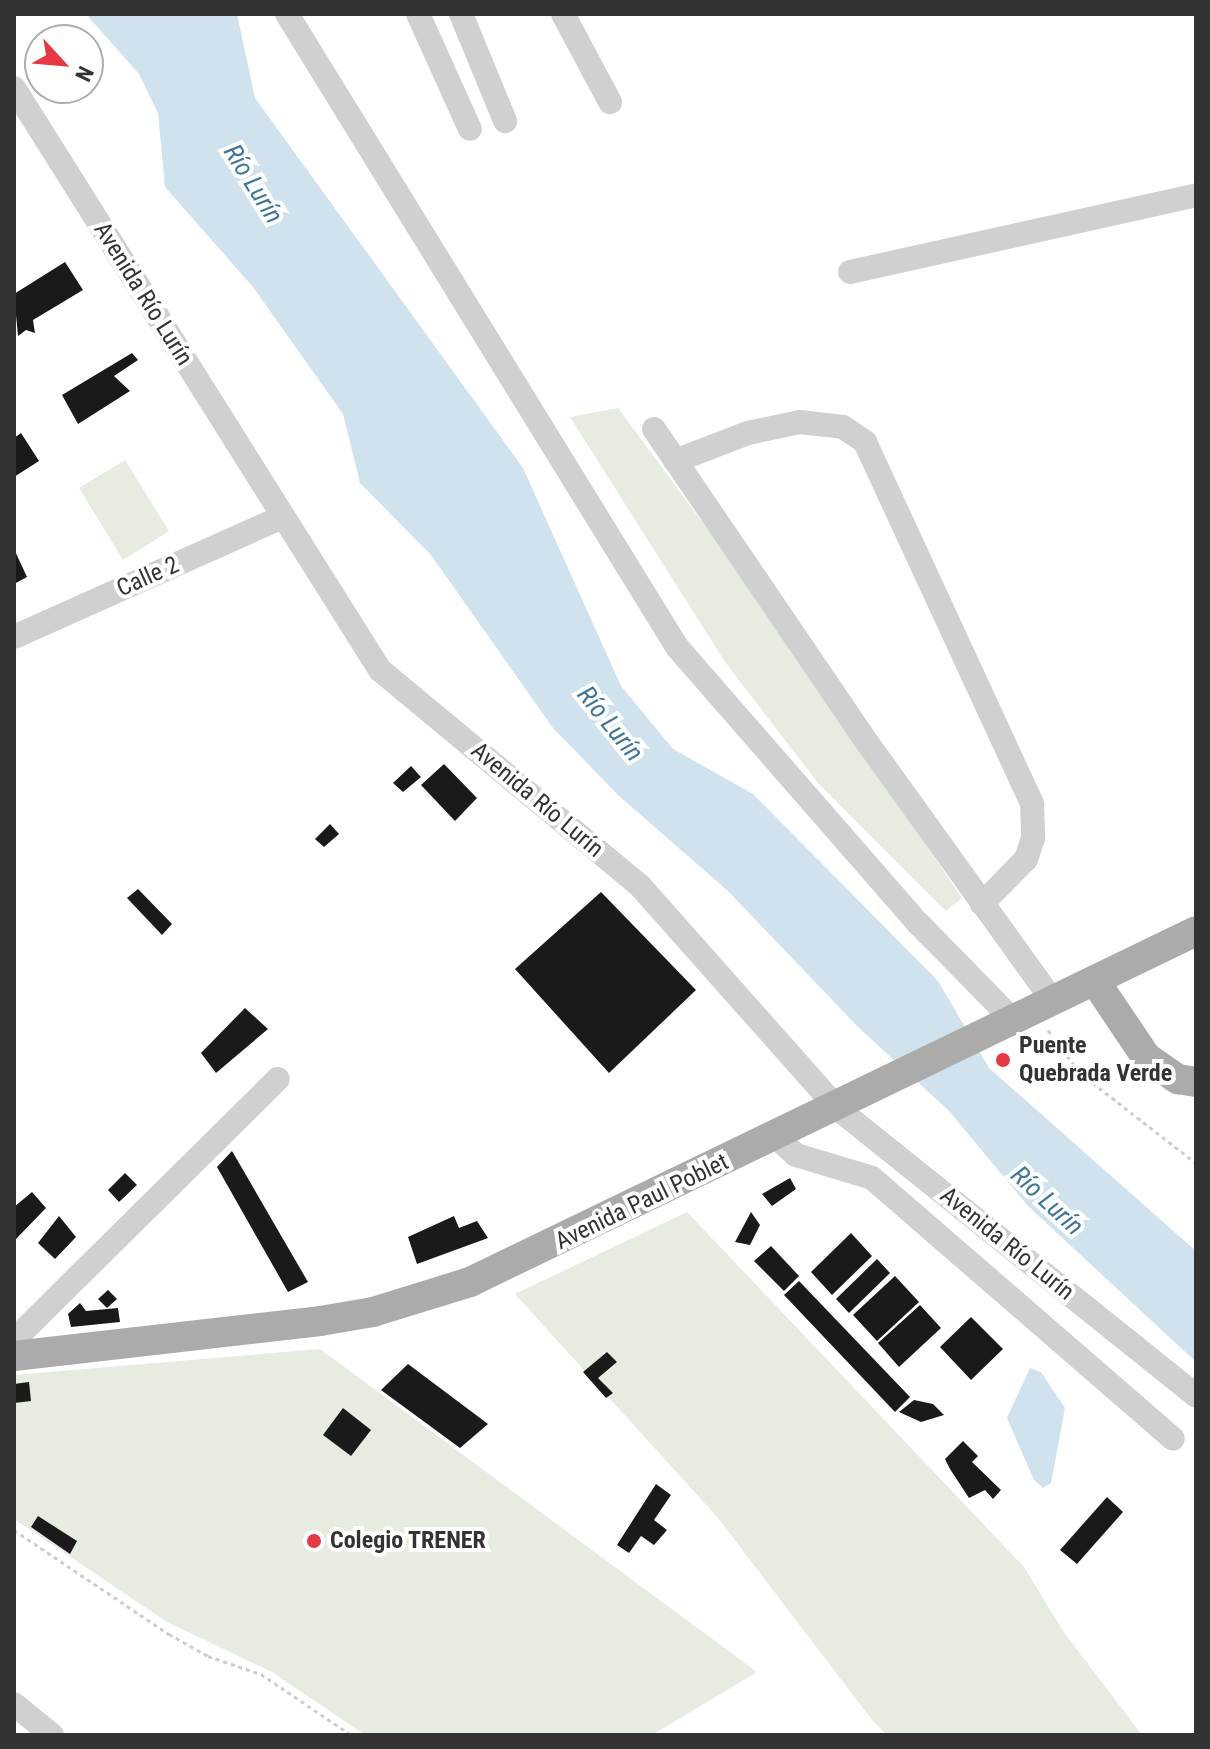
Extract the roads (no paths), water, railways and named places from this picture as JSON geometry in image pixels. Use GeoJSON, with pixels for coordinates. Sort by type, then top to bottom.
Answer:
{"type":"FeatureCollection","features":[{"type":"Feature","properties":{"kind":"main road","name":"Avenida Paul Poblet"},"geometry":{"type":"LineString","coordinates":[[14,1356],[320,1321],[424,1298],[518,1261],[1196,931]]}},
{"type":"Feature","properties":{"kind":"main road"},"geometry":{"type":"LineString","coordinates":[[1095,981],[1146,1057],[1178,1079],[1196,1082]]}},
{"type":"Feature","properties":{"kind":"street"},"geometry":{"type":"LineString","coordinates":[[287,14],[677,647],[919,924],[1024,1016]]}},
{"type":"Feature","properties":{"kind":"street"},"geometry":{"type":"LineString","coordinates":[[418,14],[470,129]]}},
{"type":"Feature","properties":{"kind":"street"},"geometry":{"type":"LineString","coordinates":[[461,14],[505,121]]}},
{"type":"Feature","properties":{"kind":"street"},"geometry":{"type":"LineString","coordinates":[[563,14],[610,102]]}},
{"type":"Feature","properties":{"kind":"street","name":"Avenida Río Lurín"},"geometry":{"type":"LineString","coordinates":[[14,88],[380,670],[641,887],[847,1103],[1196,1396]]}},
{"type":"Feature","properties":{"kind":"street"},"geometry":{"type":"LineString","coordinates":[[850,272],[1196,195]]}},
{"type":"Feature","properties":{"kind":"street"},"geometry":{"type":"LineString","coordinates":[[675,461],[748,433],[800,422],[843,427],[865,442],[1032,804],[1033,838],[1026,859],[982,904]]}},
{"type":"Feature","properties":{"kind":"street"},"geometry":{"type":"LineString","coordinates":[[654,429],[982,904],[1024,1016]]}},
{"type":"Feature","properties":{"kind":"street","name":"Calle 2"},"geometry":{"type":"LineString","coordinates":[[14,637],[282,517]]}},
{"type":"Feature","properties":{"kind":"street"},"geometry":{"type":"LineString","coordinates":[[14,1340],[278,1079]]}},
{"type":"Feature","properties":{"kind":"street"},"geometry":{"type":"LineString","coordinates":[[776,1137],[804,1158],[872,1178],[1173,1439]]}},
{"type":"Feature","properties":{"kind":"street"},"geometry":{"type":"LineString","coordinates":[[14,1704],[52,1735]]}},
{"type":"Feature","properties":{"kind":"water","name":"Río Lurín"},"geometry":{"type":"Polygon","coordinates":[[[86,14],[237,14],[255,98],[523,468],[621,686],[673,749],[753,794],[938,981],[989,1068],[1196,1251],[1196,1362],[1028,1206],[949,1111],[857,1026],[728,891],[618,795],[553,728],[431,555],[360,483],[343,414],[253,287],[165,187],[158,113],[139,74],[104,34],[104,24],[95,24],[86,14]]]}},
{"type":"Feature","properties":{"kind":"water"},"geometry":{"type":"Polygon","coordinates":[[[1030,1368],[1041,1372],[1065,1408],[1051,1483],[1043,1488],[1034,1480],[1007,1418],[1030,1368]]]}},
{"type":"Feature","properties":{"kind":"place","name":"Puente Quebrada Verde"},"geometry":{"type":"Point","coordinates":[1003,1060]}},
{"type":"Feature","properties":{"kind":"place","name":"Colegio TRENER"},"geometry":{"type":"Point","coordinates":[314,1541]}}]}
